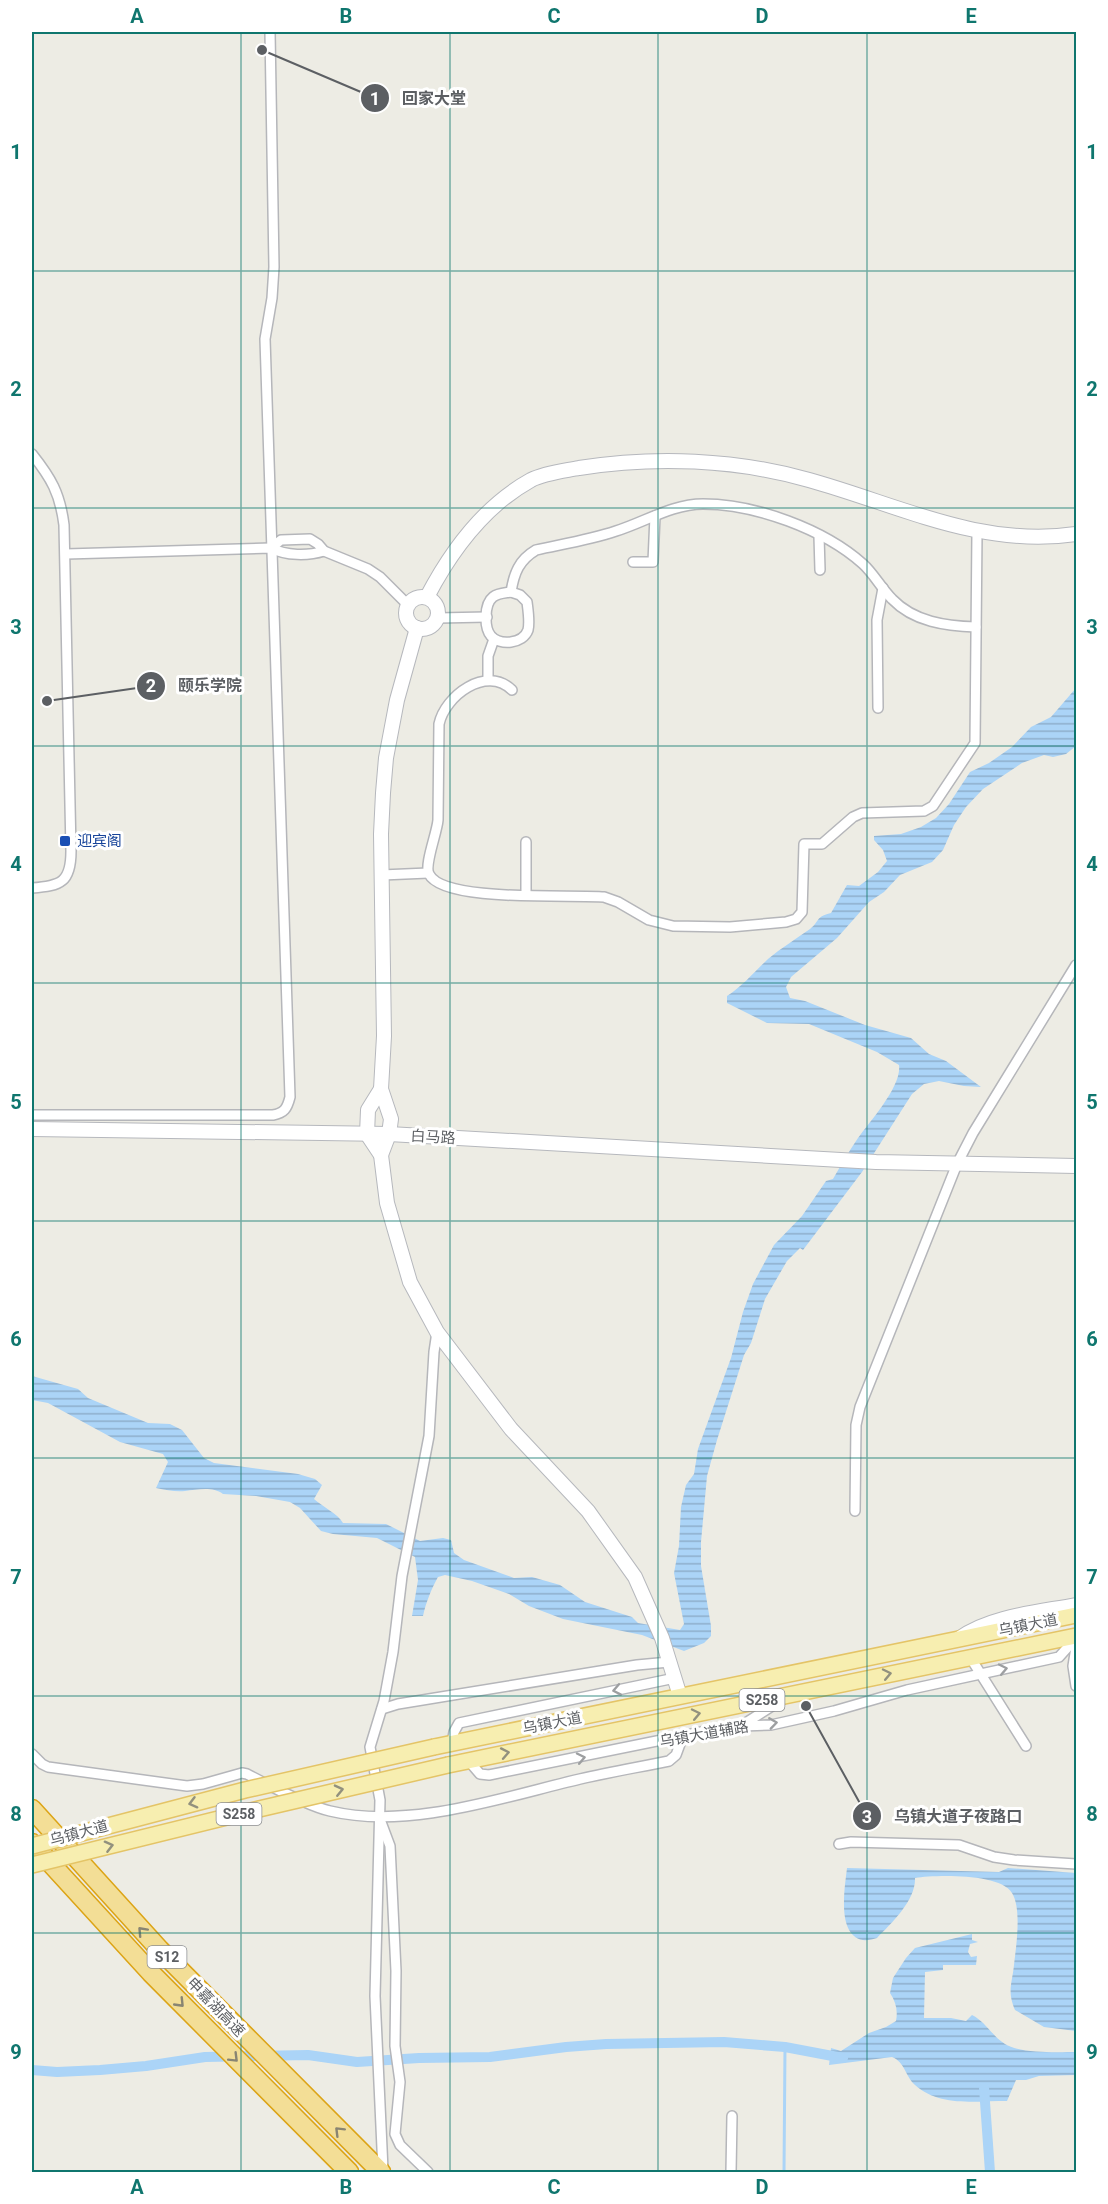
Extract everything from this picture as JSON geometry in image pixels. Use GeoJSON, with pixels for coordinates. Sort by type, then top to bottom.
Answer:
{"type":"FeatureCollection","features":[{"type":"Feature","properties":{"kind":"highway","name":"申嘉湖高速"},"geometry":{"type":"LineString","coordinates":[[32,1809],[127,1915],[290,2083],[382,2172]]}},
{"type":"Feature","properties":{"kind":"highway","name":"申嘉湖高速"},"geometry":{"type":"LineString","coordinates":[[32,1844],[208,2032],[349,2172]]}},
{"type":"Feature","properties":{"kind":"main road","name":"乌镇大道"},"geometry":{"type":"LineString","coordinates":[[32,1844],[245,1790],[452,1743],[1077,1615]]}},
{"type":"Feature","properties":{"kind":"main road","name":"乌镇大道"},"geometry":{"type":"LineString","coordinates":[[32,1865],[468,1760],[1077,1637]]}},
{"type":"Feature","properties":{"kind":"main road"},"geometry":{"type":"LineString","coordinates":[[915,1647],[920,1668]]}},
{"type":"Feature","properties":{"kind":"street"},"geometry":{"type":"LineString","coordinates":[[32,1114],[273,1115],[282,1113],[290,1097],[265,339],[272,298],[274,267],[270,32]]}},
{"type":"Feature","properties":{"kind":"street"},"geometry":{"type":"LineString","coordinates":[[32,454],[58,492],[63,514],[66,554],[71,865],[69,873],[59,884],[32,888]]}},
{"type":"Feature","properties":{"kind":"street"},"geometry":{"type":"LineString","coordinates":[[427,597],[439,574],[460,544],[486,513],[532,479],[556,472],[642,461],[683,461],[758,469],[807,479],[977,532],[1011,537],[1050,538],[1077,534]]}},
{"type":"Feature","properties":{"kind":"street"},"geometry":{"type":"LineString","coordinates":[[511,592],[519,566],[536,550],[600,537],[683,506],[719,505],[769,515],[843,549],[863,564],[892,600],[911,613],[951,626],[976,627]]}},
{"type":"Feature","properties":{"kind":"street"},"geometry":{"type":"LineString","coordinates":[[633,562],[653,562],[655,516]]}},
{"type":"Feature","properties":{"kind":"street"},"geometry":{"type":"LineString","coordinates":[[512,690],[505,683],[488,680],[464,689],[442,713],[439,724],[437,834],[428,864],[428,873],[433,879],[461,891],[481,894],[604,897],[618,902],[649,920],[681,927],[730,927],[796,919],[802,912],[804,844],[822,844],[853,817],[862,813],[924,811],[933,806],[975,743],[977,532]]}},
{"type":"Feature","properties":{"kind":"street"},"geometry":{"type":"LineString","coordinates":[[819,536],[820,570]]}},
{"type":"Feature","properties":{"kind":"street"},"geometry":{"type":"LineString","coordinates":[[271,548],[281,540],[310,539],[324,551],[368,569],[381,577],[408,605]]}},
{"type":"Feature","properties":{"kind":"street"},"geometry":{"type":"LineString","coordinates":[[298,540],[298,554]]}},
{"type":"Feature","properties":{"kind":"street"},"geometry":{"type":"LineString","coordinates":[[66,554],[271,548],[282,554],[314,554],[324,551]]}},
{"type":"Feature","properties":{"kind":"street"},"geometry":{"type":"LineString","coordinates":[[878,708],[877,620],[883,588]]}},
{"type":"Feature","properties":{"kind":"street"},"geometry":{"type":"LineString","coordinates":[[511,592],[520,595],[527,602],[528,630],[516,641],[504,642],[494,639],[489,633],[487,605],[492,597],[511,592]]}},
{"type":"Feature","properties":{"kind":"street"},"geometry":{"type":"LineString","coordinates":[[438,618],[436,604],[427,597],[416,597],[408,605],[406,616],[408,621],[417,628],[427,628],[438,618],[487,617]]}},
{"type":"Feature","properties":{"kind":"street"},"geometry":{"type":"LineString","coordinates":[[381,1155],[389,1134],[391,1119],[381,1089],[384,1035],[381,834],[387,758],[397,700],[417,628]]}},
{"type":"Feature","properties":{"kind":"street"},"geometry":{"type":"LineString","coordinates":[[488,680],[488,656],[494,639]]}},
{"type":"Feature","properties":{"kind":"street"},"geometry":{"type":"LineString","coordinates":[[526,842],[526,895]]}},
{"type":"Feature","properties":{"kind":"street"},"geometry":{"type":"LineString","coordinates":[[382,875],[428,873]]}},
{"type":"Feature","properties":{"kind":"street"},"geometry":{"type":"LineString","coordinates":[[855,1510],[856,1425],[860,1407],[943,1194],[974,1133],[1077,965]]}},
{"type":"Feature","properties":{"kind":"street"},"geometry":{"type":"LineString","coordinates":[[381,1089],[368,1110],[367,1134],[381,1155],[387,1203],[410,1282],[437,1332],[511,1429],[588,1511],[635,1577],[654,1619],[680,1696]]}},
{"type":"Feature","properties":{"kind":"street","name":"白马路"},"geometry":{"type":"LineString","coordinates":[[32,1129],[389,1134],[876,1162],[1077,1167]]}},
{"type":"Feature","properties":{"kind":"street"},"geometry":{"type":"LineString","coordinates":[[382,2172],[375,1996],[380,1800],[370,1747],[382,1709],[393,1652],[402,1576],[429,1436],[437,1332]]}},
{"type":"Feature","properties":{"kind":"street"},"geometry":{"type":"LineString","coordinates":[[960,1638],[973,1629],[987,1624],[1077,1605]]}},
{"type":"Feature","properties":{"kind":"street","name":"乌镇大道辅路"},"geometry":{"type":"LineString","coordinates":[[468,1760],[480,1774],[489,1775],[742,1725],[781,1722],[834,1711],[888,1695],[1059,1657],[1077,1637]]}},
{"type":"Feature","properties":{"kind":"street"},"geometry":{"type":"LineString","coordinates":[[1077,1647],[1073,1666],[1077,1686]]}},
{"type":"Feature","properties":{"kind":"street"},"geometry":{"type":"LineString","coordinates":[[970,1657],[1026,1746]]}},
{"type":"Feature","properties":{"kind":"street"},"geometry":{"type":"LineString","coordinates":[[382,1709],[669,1661]]}},
{"type":"Feature","properties":{"kind":"street"},"geometry":{"type":"LineString","coordinates":[[452,1743],[459,1722],[675,1678]]}},
{"type":"Feature","properties":{"kind":"street"},"geometry":{"type":"LineString","coordinates":[[742,1725],[790,1694]]}},
{"type":"Feature","properties":{"kind":"street"},"geometry":{"type":"LineString","coordinates":[[32,1754],[48,1767],[179,1785],[203,1784],[235,1774],[247,1773],[322,1809],[379,1817],[431,1812],[669,1761],[676,1755],[683,1736]]}},
{"type":"Feature","properties":{"kind":"street"},"geometry":{"type":"LineString","coordinates":[[379,1817],[390,1846],[396,1971],[396,2049],[399,2075],[395,2134],[400,2145],[428,2172]]}},
{"type":"Feature","properties":{"kind":"street"},"geometry":{"type":"LineString","coordinates":[[839,1844],[851,1842],[959,1845],[994,1857],[1077,1864]]}},
{"type":"Feature","properties":{"kind":"street"},"geometry":{"type":"LineString","coordinates":[[731,2172],[732,2116]]}},
{"type":"Feature","properties":{"kind":"water"},"geometry":{"type":"Polygon","coordinates":[[[1076,688],[1074,716],[1076,746],[1066,754],[1053,757],[1044,755],[1022,763],[983,789],[966,807],[954,825],[943,850],[932,862],[900,875],[884,892],[869,902],[837,938],[791,977],[786,987],[790,998],[805,1001],[865,1025],[911,1038],[929,1054],[946,1061],[981,1087],[939,1081],[924,1084],[912,1094],[862,1172],[803,1250],[800,1248],[787,1261],[765,1299],[751,1343],[744,1355],[707,1476],[701,1566],[711,1636],[704,1643],[684,1651],[642,1635],[563,1619],[529,1606],[509,1594],[472,1581],[445,1575],[438,1577],[423,1616],[412,1616],[418,1580],[415,1557],[377,1538],[321,1531],[300,1508],[290,1502],[256,1496],[223,1494],[209,1489],[178,1491],[156,1488],[168,1462],[163,1454],[120,1442],[48,1403],[32,1400],[32,1376],[78,1389],[88,1398],[148,1423],[170,1424],[182,1430],[204,1458],[214,1463],[298,1474],[315,1479],[322,1485],[314,1499],[343,1523],[386,1524],[420,1541],[443,1538],[451,1540],[454,1553],[464,1560],[514,1578],[532,1577],[560,1585],[585,1602],[632,1617],[638,1623],[680,1630],[684,1624],[674,1573],[679,1546],[681,1507],[686,1485],[694,1474],[698,1449],[731,1358],[753,1284],[774,1245],[802,1216],[826,1181],[833,1179],[855,1143],[891,1093],[899,1073],[899,1065],[877,1052],[809,1024],[767,1023],[727,1003],[727,996],[773,955],[810,929],[820,918],[831,913],[847,885],[859,886],[878,872],[887,861],[883,850],[874,840],[874,836],[901,834],[921,827],[936,818],[949,804],[970,772],[989,763],[1012,747],[1031,727],[1051,717],[1076,688]]]}},
{"type":"Feature","properties":{"kind":"water"},"geometry":{"type":"Polygon","coordinates":[[[847,1868],[999,1872],[1008,1868],[1076,1873],[1076,2031],[1044,2027],[1015,2010],[1011,1988],[1018,1918],[1015,1900],[1005,1886],[966,1877],[915,1878],[912,1895],[896,1918],[877,1938],[865,1940],[854,1936],[846,1920],[844,1898],[847,1868]]]}},
{"type":"Feature","properties":{"kind":"water"},"geometry":{"type":"Polygon","coordinates":[[[972,1934],[972,1940],[978,1942],[970,1944],[968,1952],[971,1957],[977,1956],[976,1965],[943,1965],[943,1970],[925,1972],[924,2018],[951,2018],[966,2021],[972,2015],[1000,2041],[1012,2047],[1040,2052],[1076,2052],[1076,2075],[1039,2076],[1016,2080],[1007,2101],[971,2102],[946,2100],[925,2092],[915,2085],[900,2062],[892,2057],[829,2065],[831,2048],[841,2051],[869,2033],[896,2021],[896,2007],[890,1993],[893,1978],[915,1948],[972,1934]]]}},
{"type":"Feature","properties":{"kind":"waterway"},"geometry":{"type":"LineString","coordinates":[[32,2070],[57,2072],[100,2070],[205,2057],[308,2055],[357,2062],[490,2057],[606,2044],[724,2042],[785,2047],[843,2058]]}},
{"type":"Feature","properties":{"kind":"waterway"},"geometry":{"type":"LineString","coordinates":[[784,2172],[785,2047]]}},
{"type":"Feature","properties":{"kind":"waterway"},"geometry":{"type":"LineString","coordinates":[[984,2088],[990,2172]]}},
{"type":"Feature","properties":{"kind":"place","name":"回家大堂"},"geometry":{"type":"Point","coordinates":[262,50]}},
{"type":"Feature","properties":{"kind":"place","name":"颐乐学院"},"geometry":{"type":"Point","coordinates":[47,701]}},
{"type":"Feature","properties":{"kind":"place","name":"迎宾阁"},"geometry":{"type":"Point","coordinates":[65,841]}},
{"type":"Feature","properties":{"kind":"place","name":"乌镇大道子夜路口"},"geometry":{"type":"Point","coordinates":[806,1706]}}]}
